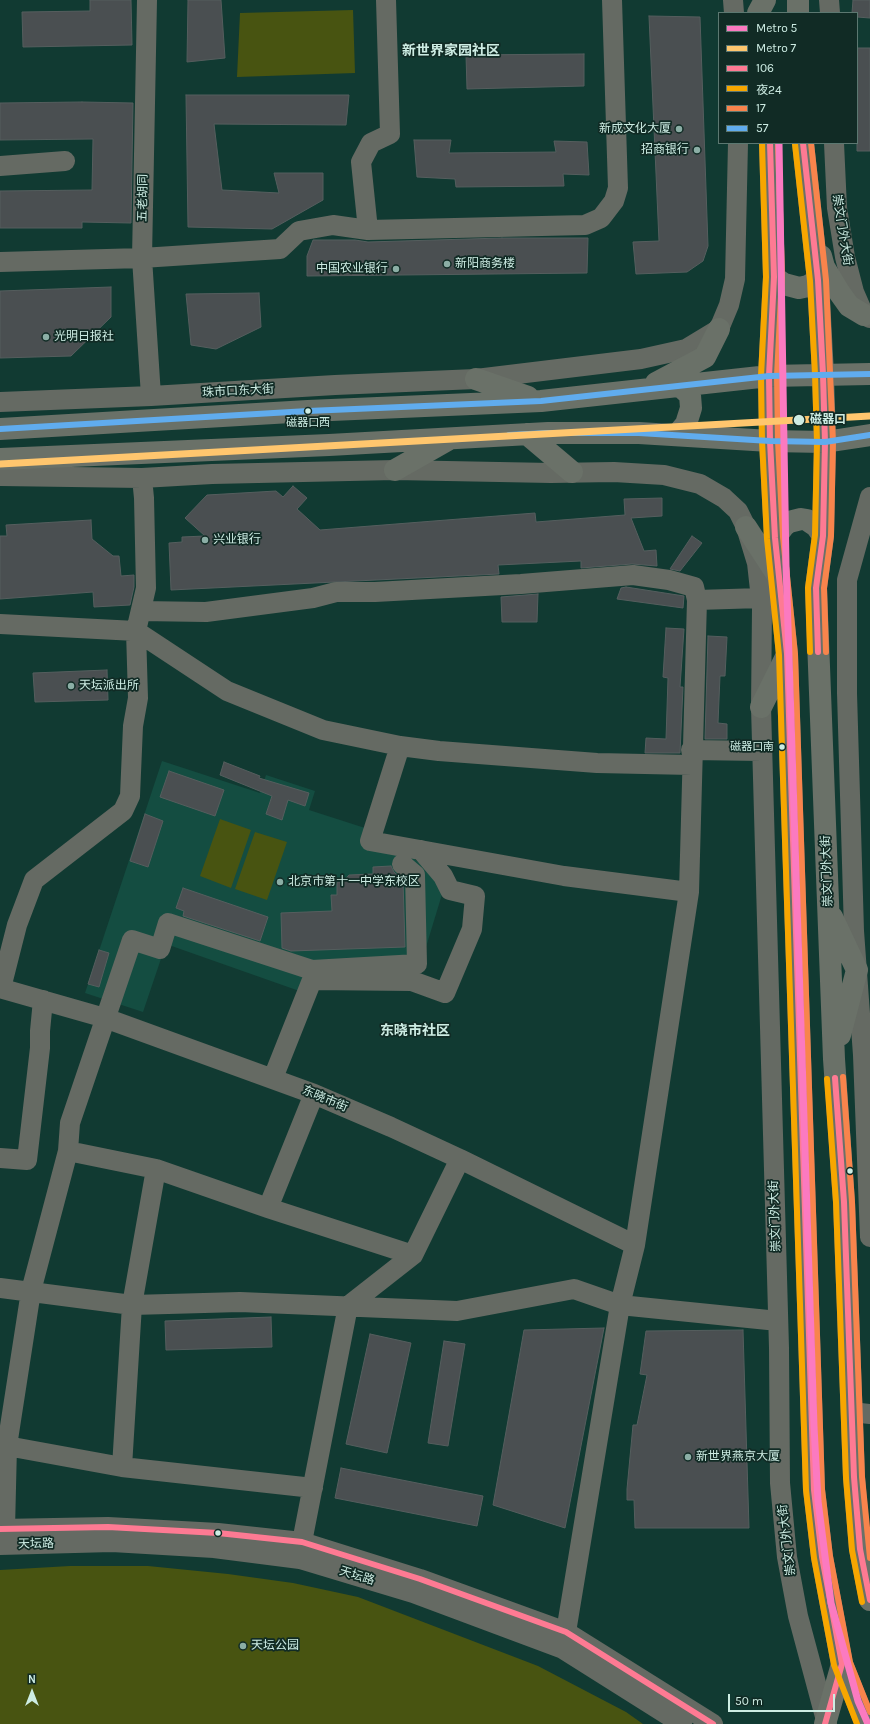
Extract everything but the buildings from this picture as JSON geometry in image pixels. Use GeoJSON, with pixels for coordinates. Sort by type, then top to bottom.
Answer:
{"type":"FeatureCollection","features":[{"type":"Feature","properties":{"kind":"main road"},"geometry":{"type":"LineString","coordinates":[[759,12],[766,0]]}},
{"type":"Feature","properties":{"kind":"main road"},"geometry":{"type":"LineString","coordinates":[[766,0],[767,12]]}},
{"type":"Feature","properties":{"kind":"main road"},"geometry":{"type":"LineString","coordinates":[[798,0],[798,12]]}},
{"type":"Feature","properties":{"kind":"main road"},"geometry":{"type":"LineString","coordinates":[[770,144],[774,277],[769,376],[770,441],[775,538],[787,654],[814,1490],[822,1557],[842,1664],[866,1724]]}},
{"type":"Feature","properties":{"kind":"main road","name":"崇文门外大街"},"geometry":{"type":"LineString","coordinates":[[803,144],[818,280],[823,374],[825,442],[823,536],[816,588],[834,1059],[861,1413],[854,1477],[860,1549],[870,1600]]}},
{"type":"Feature","properties":{"kind":"main road"},"geometry":{"type":"LineString","coordinates":[[811,227],[824,267],[839,292],[850,306],[867,316]]}},
{"type":"Feature","properties":{"kind":"main road"},"geometry":{"type":"LineString","coordinates":[[774,277],[784,284],[798,288],[808,286],[818,280]]}},
{"type":"Feature","properties":{"kind":"main road"},"geometry":{"type":"LineString","coordinates":[[646,389],[705,357],[719,329]]}},
{"type":"Feature","properties":{"kind":"main road","name":"珠市口东大街"},"geometry":{"type":"LineString","coordinates":[[0,429],[308,411],[541,401],[769,376],[870,374]]}},
{"type":"Feature","properties":{"kind":"main road"},"geometry":{"type":"LineString","coordinates":[[476,379],[541,401]]}},
{"type":"Feature","properties":{"kind":"main road"},"geometry":{"type":"LineString","coordinates":[[677,435],[686,424],[691,408],[690,395],[679,385]]}},
{"type":"Feature","properties":{"kind":"main road"},"geometry":{"type":"LineString","coordinates":[[0,459],[450,439],[527,434],[638,433],[770,441],[825,442],[870,435]]}},
{"type":"Feature","properties":{"kind":"main road"},"geometry":{"type":"LineString","coordinates":[[527,434],[572,472]]}},
{"type":"Feature","properties":{"kind":"main road"},"geometry":{"type":"LineString","coordinates":[[395,470],[450,439]]}},
{"type":"Feature","properties":{"kind":"main road"},"geometry":{"type":"LineString","coordinates":[[775,538],[789,522],[802,519],[807,520],[816,526],[823,536]]}},
{"type":"Feature","properties":{"kind":"main road"},"geometry":{"type":"LineString","coordinates":[[746,527],[780,580]]}},
{"type":"Feature","properties":{"kind":"main road"},"geometry":{"type":"LineString","coordinates":[[761,707],[787,654]]}},
{"type":"Feature","properties":{"kind":"main road"},"geometry":{"type":"LineString","coordinates":[[829,910],[864,970],[834,1059]]}},
{"type":"Feature","properties":{"kind":"main road"},"geometry":{"type":"LineString","coordinates":[[826,1723],[842,1664]]}},
{"type":"Feature","properties":{"kind":"street","name":"五老胡同"},"geometry":{"type":"LineString","coordinates":[[147,0],[142,258],[152,396]]}},
{"type":"Feature","properties":{"kind":"street"},"geometry":{"type":"LineString","coordinates":[[368,230],[361,162],[371,143],[390,134],[386,0]]}},
{"type":"Feature","properties":{"kind":"street"},"geometry":{"type":"LineString","coordinates":[[0,262],[142,258],[280,248],[299,231],[333,225],[368,230],[585,225],[601,218],[614,201],[618,188],[612,0]]}},
{"type":"Feature","properties":{"kind":"street"},"geometry":{"type":"LineString","coordinates":[[733,0],[734,12]]}},
{"type":"Feature","properties":{"kind":"street"},"geometry":{"type":"LineString","coordinates":[[829,0],[830,12]]}},
{"type":"Feature","properties":{"kind":"street"},"geometry":{"type":"LineString","coordinates":[[719,329],[729,305],[735,280],[738,144]]}},
{"type":"Feature","properties":{"kind":"street","name":"崇文门外大街"},"geometry":{"type":"LineString","coordinates":[[834,144],[837,208],[844,257],[854,292],[867,316]]}},
{"type":"Feature","properties":{"kind":"street"},"geometry":{"type":"LineString","coordinates":[[0,166],[65,161]]}},
{"type":"Feature","properties":{"kind":"street","name":"珠市口东大街"},"geometry":{"type":"LineString","coordinates":[[0,402],[152,396],[335,385],[476,379],[641,359],[686,349],[719,329]]}},
{"type":"Feature","properties":{"kind":"street"},"geometry":{"type":"LineString","coordinates":[[0,476],[142,478],[212,474],[395,470]]}},
{"type":"Feature","properties":{"kind":"street","name":"崇文门外大街"},"geometry":{"type":"LineString","coordinates":[[395,470],[614,472],[664,475],[700,484],[724,498],[738,511],[746,527],[757,563],[761,598],[761,707],[779,1348],[780,1484],[787,1557],[798,1616],[826,1723]]}},
{"type":"Feature","properties":{"kind":"street"},"geometry":{"type":"LineString","coordinates":[[0,988],[17,926],[34,880],[123,811],[130,796],[133,726],[138,698],[136,631],[146,588],[144,498],[142,478]]}},
{"type":"Feature","properties":{"kind":"street","name":"崇文门外大街"},"geometry":{"type":"LineString","coordinates":[[870,497],[847,580],[847,693],[854,931],[864,970],[870,1237]]}},
{"type":"Feature","properties":{"kind":"street"},"geometry":{"type":"LineString","coordinates":[[141,611],[206,612],[313,598],[336,592],[375,592],[521,584],[633,575],[670,580],[694,587],[697,600],[688,892],[635,1245],[620,1305],[566,1632]]}},
{"type":"Feature","properties":{"kind":"street"},"geometry":{"type":"LineString","coordinates":[[697,600],[761,598]]}},
{"type":"Feature","properties":{"kind":"street"},"geometry":{"type":"LineString","coordinates":[[0,624],[136,631],[227,691],[323,730],[400,746],[438,751],[597,763],[692,758],[762,751]]}},
{"type":"Feature","properties":{"kind":"street"},"geometry":{"type":"LineString","coordinates":[[400,746],[370,841],[564,876],[688,892]]}},
{"type":"Feature","properties":{"kind":"street"},"geometry":{"type":"LineString","coordinates":[[2,1534],[7,1446],[31,1291],[68,1151],[70,1123],[132,940],[160,949],[168,923],[312,975],[412,981],[445,993],[472,929],[475,896],[450,890],[443,876],[421,850]]}},
{"type":"Feature","properties":{"kind":"street"},"geometry":{"type":"LineString","coordinates":[[312,975],[416,964],[415,875],[402,864]]}},
{"type":"Feature","properties":{"kind":"street"},"geometry":{"type":"LineString","coordinates":[[273,1078],[312,975]]}},
{"type":"Feature","properties":{"kind":"street","name":"东晓市街"},"geometry":{"type":"LineString","coordinates":[[0,988],[106,1018],[314,1094],[460,1159],[635,1245]]}},
{"type":"Feature","properties":{"kind":"street"},"geometry":{"type":"LineString","coordinates":[[0,1158],[27,1160],[40,1048],[43,1000]]}},
{"type":"Feature","properties":{"kind":"street"},"geometry":{"type":"LineString","coordinates":[[268,1208],[314,1094]]}},
{"type":"Feature","properties":{"kind":"street"},"geometry":{"type":"LineString","coordinates":[[68,1151],[156,1169],[268,1208],[412,1255]]}},
{"type":"Feature","properties":{"kind":"street"},"geometry":{"type":"LineString","coordinates":[[302,1542],[348,1306],[412,1255],[460,1159]]}},
{"type":"Feature","properties":{"kind":"street"},"geometry":{"type":"LineString","coordinates":[[122,1467],[132,1305],[156,1169]]}},
{"type":"Feature","properties":{"kind":"street"},"geometry":{"type":"LineString","coordinates":[[0,1288],[132,1305],[240,1302],[457,1311],[574,1289],[620,1305],[778,1321]]}},
{"type":"Feature","properties":{"kind":"street"},"geometry":{"type":"LineString","coordinates":[[779,1348],[810,1352]]}},
{"type":"Feature","properties":{"kind":"street"},"geometry":{"type":"LineString","coordinates":[[7,1446],[122,1467],[313,1488]]}},
{"type":"Feature","properties":{"kind":"street","name":"天坛路"},"geometry":{"type":"LineString","coordinates":[[2,1534],[108,1526],[218,1533],[302,1542],[420,1579],[566,1632],[713,1724]]}},
{"type":"Feature","properties":{"kind":"street","name":"天坛路"},"geometry":{"type":"LineString","coordinates":[[2,1534],[214,1548],[300,1559],[413,1593],[563,1649],[682,1724]]}},
{"type":"Feature","properties":{"kind":"shaded area","name":"北京市第十一中学东校区"},"geometry":{"type":"Polygon","coordinates":[[[162,761],[260,793],[266,775],[315,791],[309,810],[365,828],[434,873],[443,891],[416,980],[311,978],[305,993],[166,944],[143,1012],[85,993],[162,761]]]}},
{"type":"Feature","properties":{"kind":"green space"},"geometry":{"type":"Polygon","coordinates":[[[353,10],[355,73],[237,77],[240,13],[353,10]]]}},
{"type":"Feature","properties":{"kind":"green space"},"geometry":{"type":"Polygon","coordinates":[[[220,819],[251,830],[231,888],[200,876],[220,819]]]}},
{"type":"Feature","properties":{"kind":"green space"},"geometry":{"type":"Polygon","coordinates":[[[255,832],[287,842],[267,900],[235,889],[255,832]]]}},
{"type":"Feature","properties":{"kind":"green space","name":"天坛公园"},"geometry":{"type":"Polygon","coordinates":[[[70,1566],[148,1566],[228,1574],[293,1583],[358,1597],[538,1666],[626,1712],[643,1724],[0,1724],[0,1570],[70,1566]]]}},
{"type":"Feature","properties":{"kind":"metro line","name":"5"},"geometry":{"type":"LineString","coordinates":[[779,144],[786,565],[814,1426],[818,1501],[831,1603],[858,1701],[868,1724]]}},
{"type":"Feature","properties":{"kind":"metro line","name":"7"},"geometry":{"type":"LineString","coordinates":[[0,464],[870,416]]}},
{"type":"Feature","properties":{"kind":"transit line","name":"夜24"},"geometry":{"type":"LineString","coordinates":[[762,144],[766,277],[761,376],[762,441],[767,539],[779,655],[806,1490],[814,1558],[834,1665],[857,1724]]}},
{"type":"Feature","properties":{"kind":"transit line","name":"106"},"geometry":{"type":"LineString","coordinates":[[770,144],[774,277],[769,376],[770,441],[775,538],[787,654],[814,1490],[822,1557],[842,1664],[825,1724]]}},
{"type":"Feature","properties":{"kind":"transit line","name":"17"},"geometry":{"type":"LineString","coordinates":[[778,144],[782,277],[777,376],[778,441],[783,537],[795,654],[822,1489],[830,1556],[850,1662],[870,1712]]}},
{"type":"Feature","properties":{"kind":"transit line","name":"夜24"},"geometry":{"type":"LineString","coordinates":[[795,144],[810,281],[815,374],[817,442],[815,535],[808,588],[810,652]]}},
{"type":"Feature","properties":{"kind":"transit line","name":"106"},"geometry":{"type":"LineString","coordinates":[[803,144],[818,280],[825,442],[823,536],[816,588],[818,652]]}},
{"type":"Feature","properties":{"kind":"transit line","name":"17"},"geometry":{"type":"LineString","coordinates":[[811,144],[826,280],[833,442],[831,536],[824,588],[826,652]]}},
{"type":"Feature","properties":{"kind":"transit line","name":"57"},"geometry":{"type":"LineString","coordinates":[[0,429],[308,411],[541,401],[769,376],[870,374]]}},
{"type":"Feature","properties":{"kind":"transit line","name":"57"},"geometry":{"type":"LineString","coordinates":[[509,435],[548,433],[639,433],[770,441],[825,442],[870,435]]}},
{"type":"Feature","properties":{"kind":"transit line","name":"17"},"geometry":{"type":"LineString","coordinates":[[843,1077],[852,1202],[862,1477],[870,1558]]}},
{"type":"Feature","properties":{"kind":"transit line","name":"106"},"geometry":{"type":"LineString","coordinates":[[835,1078],[844,1202],[854,1477],[860,1549],[870,1600]]}},
{"type":"Feature","properties":{"kind":"transit line","name":"夜24"},"geometry":{"type":"LineString","coordinates":[[827,1079],[836,1202],[846,1478],[852,1550],[862,1602]]}},
{"type":"Feature","properties":{"kind":"transit line","name":"106"},"geometry":{"type":"LineString","coordinates":[[0,1529],[108,1527],[218,1533],[302,1542],[420,1579],[566,1632],[713,1724]]}},
{"type":"Feature","properties":{"kind":"place","name":"新成文化大厦"},"geometry":{"type":"Point","coordinates":[679,129]}},
{"type":"Feature","properties":{"kind":"place","name":"招商银行"},"geometry":{"type":"Point","coordinates":[697,150]}},
{"type":"Feature","properties":{"kind":"place","name":"新阳商务楼"},"geometry":{"type":"Point","coordinates":[447,264]}},
{"type":"Feature","properties":{"kind":"place","name":"中国农业银行"},"geometry":{"type":"Point","coordinates":[396,269]}},
{"type":"Feature","properties":{"kind":"place","name":"光明日报社"},"geometry":{"type":"Point","coordinates":[46,337]}},
{"type":"Feature","properties":{"kind":"place","name":"磁器口西"},"geometry":{"type":"Point","coordinates":[308,411]}},
{"type":"Feature","properties":{"kind":"place","name":"磁器口"},"geometry":{"type":"Point","coordinates":[799,420]}},
{"type":"Feature","properties":{"kind":"place","name":"兴业银行"},"geometry":{"type":"Point","coordinates":[205,540]}},
{"type":"Feature","properties":{"kind":"place","name":"天坛派出所"},"geometry":{"type":"Point","coordinates":[71,686]}},
{"type":"Feature","properties":{"kind":"place","name":"磁器口南"},"geometry":{"type":"Point","coordinates":[782,747]}},
{"type":"Feature","properties":{"kind":"place","name":"北京市第十一中学东校区"},"geometry":{"type":"Point","coordinates":[280,882]}},
{"type":"Feature","properties":{"kind":"place","name":"新世界燕京大厦"},"geometry":{"type":"Point","coordinates":[688,1457]}},
{"type":"Feature","properties":{"kind":"place","name":"天坛公园"},"geometry":{"type":"Point","coordinates":[243,1646]}},
{"type":"Feature","properties":{"kind":"district","name":"新世界家园社区"},"geometry":{"type":"Point","coordinates":[451,51]}},
{"type":"Feature","properties":{"kind":"district","name":"东晓市社区"},"geometry":{"type":"Point","coordinates":[415,1031]}}]}
